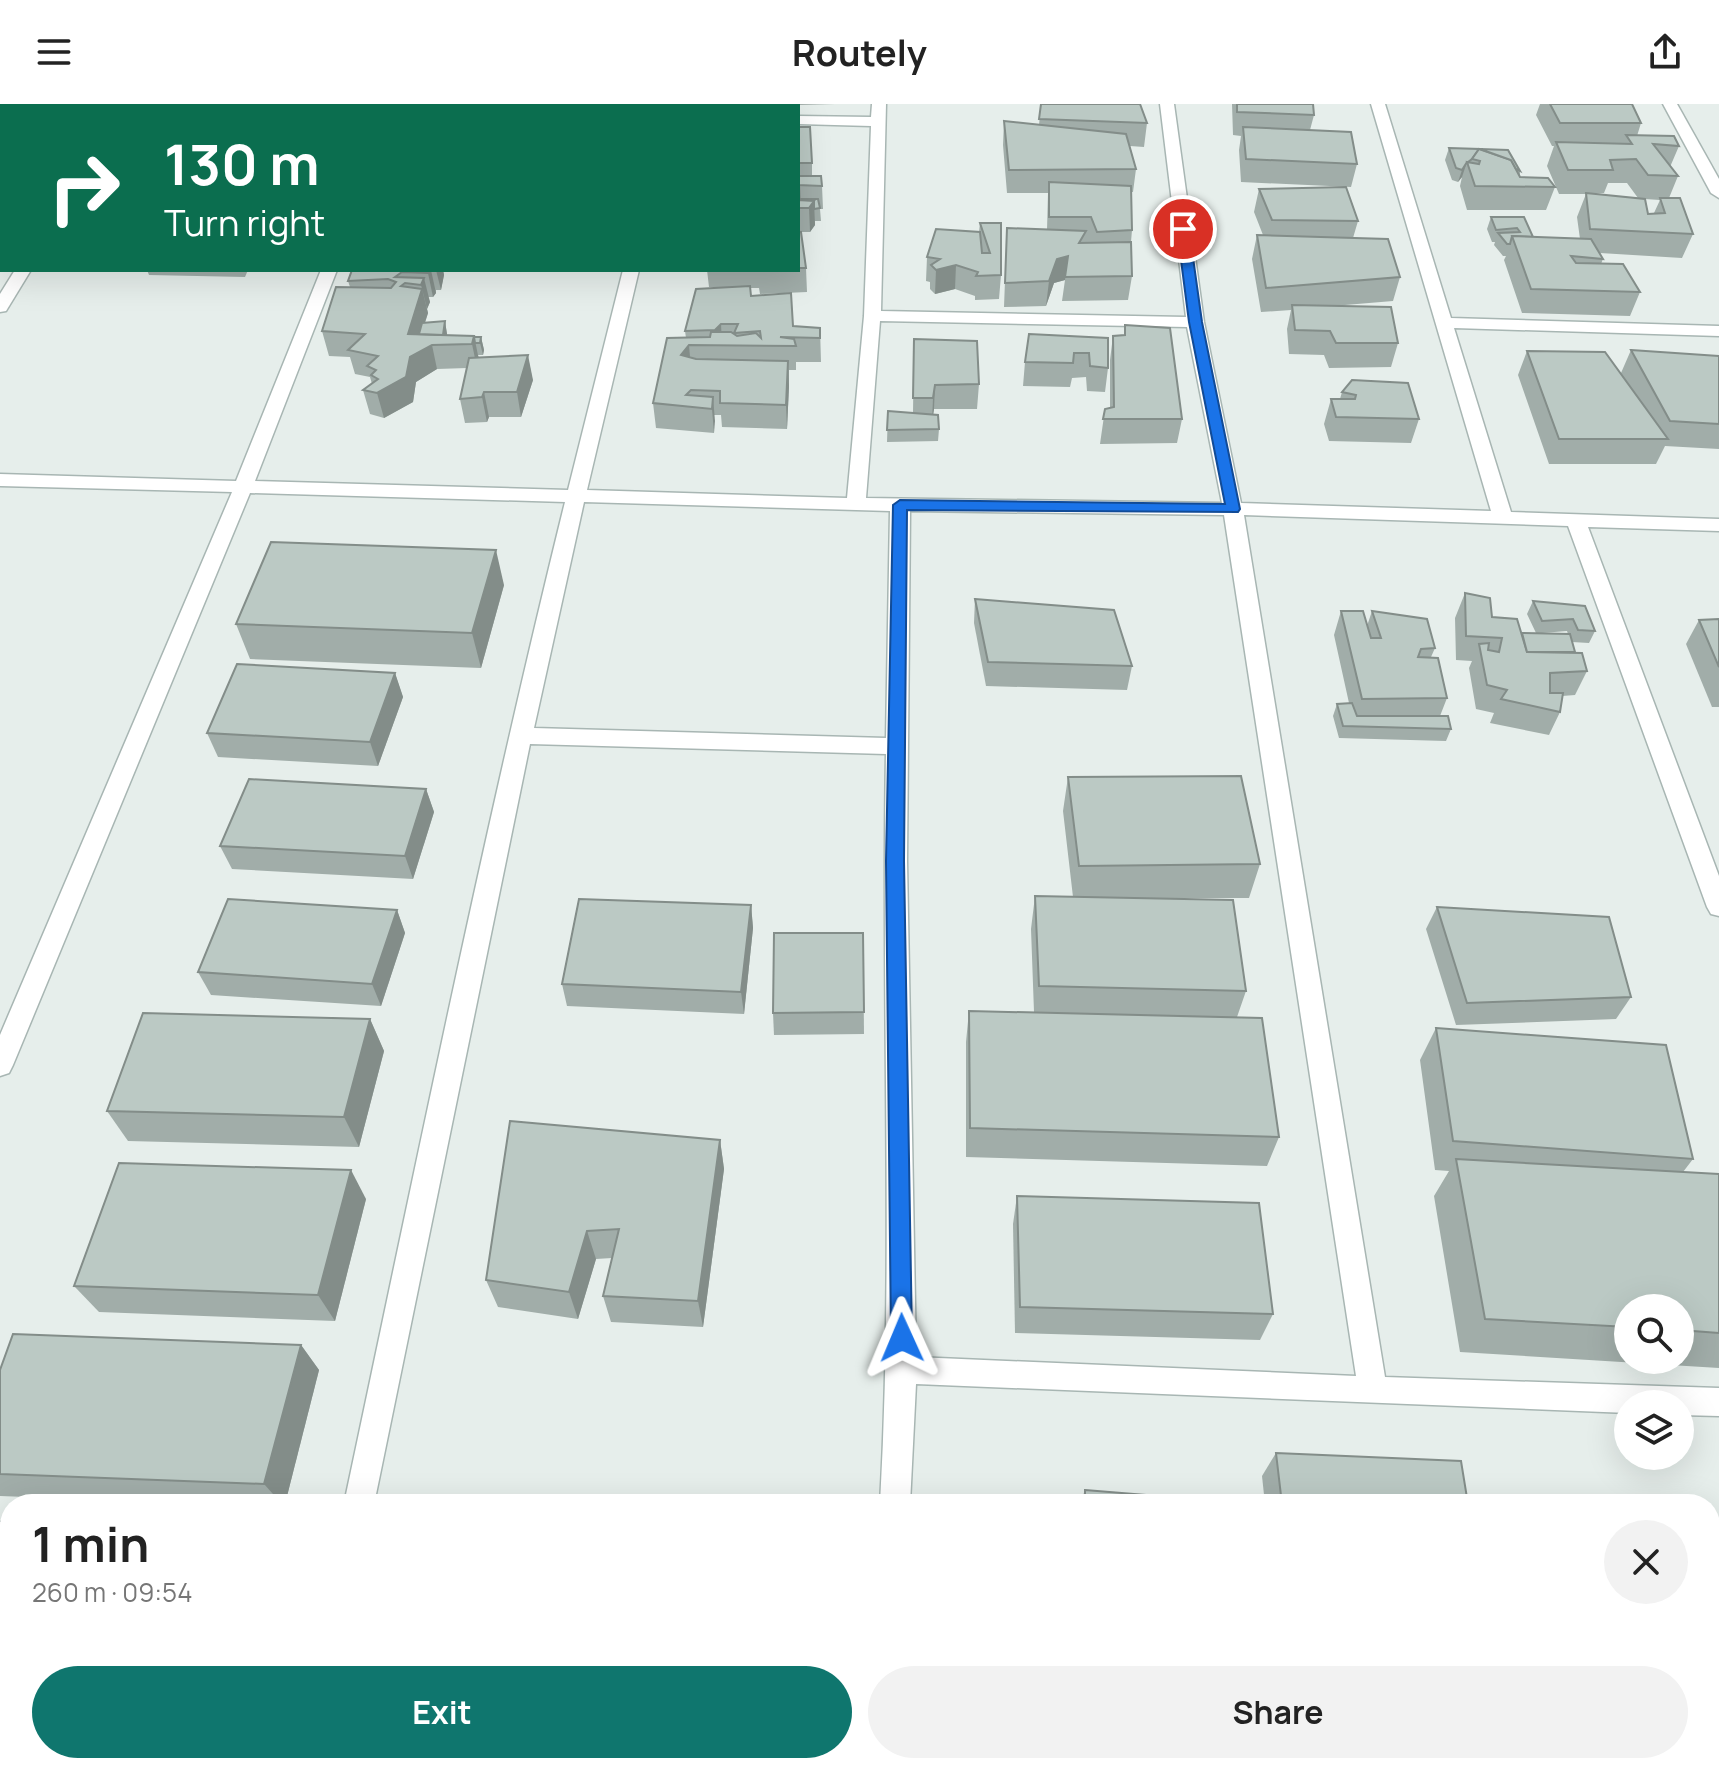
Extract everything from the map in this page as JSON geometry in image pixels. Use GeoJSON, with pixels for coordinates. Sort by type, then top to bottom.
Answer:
{"type":"FeatureCollection","features":[{"type":"Feature","properties":{"kind":"street"},"geometry":{"type":"LineString","coordinates":[[1167,104],[1195,322],[1233,509],[1373,1391]]}},
{"type":"Feature","properties":{"kind":"street"},"geometry":{"type":"LineString","coordinates":[[1378,104],[1503,518]]}},
{"type":"Feature","properties":{"kind":"street"},"geometry":{"type":"LineString","coordinates":[[1670,104],[1719,193]]}},
{"type":"Feature","properties":{"kind":"street"},"geometry":{"type":"LineString","coordinates":[[800,120],[877,113],[872,316],[856,504]]}},
{"type":"Feature","properties":{"kind":"street"},"geometry":{"type":"LineString","coordinates":[[0,307],[22,272]]}},
{"type":"Feature","properties":{"kind":"street"},"geometry":{"type":"LineString","coordinates":[[0,1065],[243,488],[328,272]]}},
{"type":"Feature","properties":{"kind":"street"},"geometry":{"type":"LineString","coordinates":[[361,1494],[445,1089],[577,496],[631,272]]}},
{"type":"Feature","properties":{"kind":"street"},"geometry":{"type":"LineString","coordinates":[[872,316],[1195,322]]}},
{"type":"Feature","properties":{"kind":"street"},"geometry":{"type":"LineString","coordinates":[[1444,323],[1719,331]]}},
{"type":"Feature","properties":{"kind":"street"},"geometry":{"type":"LineString","coordinates":[[0,480],[856,504],[1233,509],[1719,525]]}},
{"type":"Feature","properties":{"kind":"street"},"geometry":{"type":"LineString","coordinates":[[896,1494],[902,1370],[895,861],[900,505]]}},
{"type":"Feature","properties":{"kind":"street"},"geometry":{"type":"LineString","coordinates":[[1576,521],[1719,907]]}},
{"type":"Feature","properties":{"kind":"street"},"geometry":{"type":"LineString","coordinates":[[523,736],[897,746]]}},
{"type":"Feature","properties":{"kind":"street"},"geometry":{"type":"LineString","coordinates":[[902,1370],[1373,1391],[1719,1402]]}},
{"type":"Feature","properties":{"kind":"building"},"geometry":{"type":"Polygon","coordinates":[[[1041,104],[1140,104],[1147,123],[1039,119],[1041,104]]]}},
{"type":"Feature","properties":{"kind":"building"},"geometry":{"type":"Polygon","coordinates":[[[1237,104],[1313,104],[1314,115],[1237,112],[1237,104]]]}},
{"type":"Feature","properties":{"kind":"building"},"geometry":{"type":"Polygon","coordinates":[[[1550,104],[1632,104],[1641,123],[1560,123],[1550,104]]]}},
{"type":"Feature","properties":{"kind":"building"},"geometry":{"type":"Polygon","coordinates":[[[1004,121],[1126,134],[1136,169],[1009,170],[1004,121]]]}},
{"type":"Feature","properties":{"kind":"building"},"geometry":{"type":"Polygon","coordinates":[[[800,127],[810,127],[812,163],[800,163],[800,127]]]}},
{"type":"Feature","properties":{"kind":"building"},"geometry":{"type":"Polygon","coordinates":[[[1243,127],[1351,132],[1357,164],[1246,159],[1243,127]]]}},
{"type":"Feature","properties":{"kind":"building"},"geometry":{"type":"Polygon","coordinates":[[[1626,135],[1674,136],[1679,146],[1653,144],[1678,176],[1648,175],[1636,159],[1610,160],[1613,170],[1568,170],[1556,142],[1632,144],[1626,135]]]}},
{"type":"Feature","properties":{"kind":"building"},"geometry":{"type":"Polygon","coordinates":[[[1449,148],[1479,149],[1462,170],[1456,168],[1449,148]]]}},
{"type":"Feature","properties":{"kind":"building"},"geometry":{"type":"Polygon","coordinates":[[[1479,149],[1511,160],[1520,177],[1548,178],[1555,187],[1475,186],[1467,162],[1479,164],[1480,161],[1472,159],[1479,149]]]}},
{"type":"Feature","properties":{"kind":"building"},"geometry":{"type":"Polygon","coordinates":[[[1480,149],[1508,150],[1520,171],[1511,160],[1480,149]]]}},
{"type":"Feature","properties":{"kind":"building"},"geometry":{"type":"Polygon","coordinates":[[[800,176],[821,176],[822,186],[800,185],[800,176]]]}},
{"type":"Feature","properties":{"kind":"building"},"geometry":{"type":"Polygon","coordinates":[[[1049,182],[1131,186],[1132,230],[1097,232],[1091,217],[1049,217],[1049,182]]]}},
{"type":"Feature","properties":{"kind":"building"},"geometry":{"type":"Polygon","coordinates":[[[1346,187],[1358,221],[1272,220],[1259,189],[1346,187]]]}},
{"type":"Feature","properties":{"kind":"building"},"geometry":{"type":"Polygon","coordinates":[[[1586,193],[1645,199],[1648,214],[1665,213],[1660,198],[1680,198],[1693,234],[1590,229],[1586,193]]]}},
{"type":"Feature","properties":{"kind":"building"},"geometry":{"type":"Polygon","coordinates":[[[800,199],[818,199],[820,208],[814,209],[814,201],[800,199]]]}},
{"type":"Feature","properties":{"kind":"building"},"geometry":{"type":"Polygon","coordinates":[[[800,200],[814,201],[809,208],[800,208],[800,200]]]}},
{"type":"Feature","properties":{"kind":"building"},"geometry":{"type":"Polygon","coordinates":[[[1491,217],[1524,217],[1533,237],[1512,236],[1510,244],[1507,244],[1498,233],[1520,232],[1517,228],[1496,230],[1491,217]]]}},
{"type":"Feature","properties":{"kind":"building"},"geometry":{"type":"Polygon","coordinates":[[[980,223],[1001,223],[1001,275],[976,276],[978,272],[956,265],[936,270],[931,265],[940,259],[927,257],[936,229],[980,232],[982,253],[990,253],[980,223]]]}},
{"type":"Feature","properties":{"kind":"building"},"geometry":{"type":"Polygon","coordinates":[[[1007,228],[1086,231],[1079,243],[1131,242],[1132,276],[1065,277],[1068,256],[1057,259],[1049,281],[1005,283],[1007,228]]]}},
{"type":"Feature","properties":{"kind":"building"},"geometry":{"type":"Polygon","coordinates":[[[800,232],[801,232],[806,268],[800,268],[800,232]]]}},
{"type":"Feature","properties":{"kind":"building"},"geometry":{"type":"Polygon","coordinates":[[[1257,235],[1388,239],[1400,277],[1266,288],[1257,235]]]}},
{"type":"Feature","properties":{"kind":"building"},"geometry":{"type":"Polygon","coordinates":[[[1512,236],[1591,239],[1603,259],[1571,256],[1576,263],[1623,264],[1640,292],[1531,289],[1512,236]]]}},
{"type":"Feature","properties":{"kind":"building"},"geometry":{"type":"Polygon","coordinates":[[[351,272],[402,272],[395,277],[424,278],[421,285],[405,283],[401,286],[422,289],[408,334],[474,336],[472,344],[432,345],[410,357],[406,377],[377,393],[363,390],[378,379],[371,375],[376,370],[367,366],[378,356],[348,350],[365,334],[322,331],[336,287],[391,288],[396,282],[388,279],[348,281],[351,272]]]}},
{"type":"Feature","properties":{"kind":"building"},"geometry":{"type":"Polygon","coordinates":[[[750,286],[751,296],[791,293],[793,326],[820,328],[820,338],[780,337],[794,339],[796,346],[689,345],[681,355],[696,359],[788,361],[786,405],[720,403],[720,391],[691,390],[686,395],[713,397],[712,409],[653,403],[667,338],[710,337],[711,332],[731,332],[737,336],[756,333],[761,338],[760,331],[734,333],[738,324],[721,324],[715,330],[685,331],[696,289],[750,286]]]}},
{"type":"Feature","properties":{"kind":"building"},"geometry":{"type":"Polygon","coordinates":[[[1292,305],[1391,307],[1398,343],[1336,343],[1330,331],[1295,330],[1292,305]]]}},
{"type":"Feature","properties":{"kind":"building"},"geometry":{"type":"Polygon","coordinates":[[[445,321],[443,335],[419,334],[422,323],[445,321]]]}},
{"type":"Feature","properties":{"kind":"building"},"geometry":{"type":"Polygon","coordinates":[[[1125,325],[1170,328],[1182,419],[1103,419],[1105,409],[1114,407],[1113,336],[1125,335],[1125,325]]]}},
{"type":"Feature","properties":{"kind":"building"},"geometry":{"type":"Polygon","coordinates":[[[1029,334],[1108,338],[1108,368],[1090,366],[1089,353],[1074,353],[1073,363],[1025,362],[1029,334]]]}},
{"type":"Feature","properties":{"kind":"building"},"geometry":{"type":"Polygon","coordinates":[[[914,339],[977,341],[979,384],[935,385],[933,398],[913,398],[914,339]]]}},
{"type":"Feature","properties":{"kind":"building"},"geometry":{"type":"Polygon","coordinates":[[[1631,350],[1719,356],[1719,424],[1670,421],[1631,350]]]}},
{"type":"Feature","properties":{"kind":"building"},"geometry":{"type":"Polygon","coordinates":[[[1527,351],[1605,352],[1668,439],[1559,439],[1527,351]]]}},
{"type":"Feature","properties":{"kind":"building"},"geometry":{"type":"Polygon","coordinates":[[[528,355],[517,392],[484,392],[482,397],[460,399],[469,358],[528,355]]]}},
{"type":"Feature","properties":{"kind":"building"},"geometry":{"type":"Polygon","coordinates":[[[1352,380],[1408,383],[1419,419],[1336,417],[1331,399],[1355,399],[1356,395],[1342,392],[1352,380]]]}},
{"type":"Feature","properties":{"kind":"building"},"geometry":{"type":"Polygon","coordinates":[[[888,411],[938,415],[939,429],[887,430],[888,411]]]}},
{"type":"Feature","properties":{"kind":"building"},"geometry":{"type":"Polygon","coordinates":[[[271,542],[496,550],[472,633],[236,624],[271,542]]]}},
{"type":"Feature","properties":{"kind":"building"},"geometry":{"type":"Polygon","coordinates":[[[1465,593],[1490,598],[1492,617],[1517,619],[1527,652],[1582,653],[1587,671],[1550,673],[1550,693],[1563,693],[1560,712],[1501,699],[1507,690],[1487,685],[1479,644],[1489,643],[1488,650],[1499,652],[1502,638],[1466,636],[1465,593]]]}},
{"type":"Feature","properties":{"kind":"building"},"geometry":{"type":"Polygon","coordinates":[[[975,599],[1114,610],[1132,666],[988,662],[975,599]]]}},
{"type":"Feature","properties":{"kind":"building"},"geometry":{"type":"Polygon","coordinates":[[[1533,601],[1585,606],[1595,631],[1578,630],[1573,619],[1542,621],[1533,601]]]}},
{"type":"Feature","properties":{"kind":"building"},"geometry":{"type":"Polygon","coordinates":[[[1341,611],[1363,611],[1371,638],[1381,638],[1372,611],[1427,619],[1435,648],[1421,649],[1418,657],[1438,658],[1447,698],[1362,699],[1341,611]]]}},
{"type":"Feature","properties":{"kind":"building"},"geometry":{"type":"Polygon","coordinates":[[[1719,619],[1719,667],[1699,620],[1719,619]]]}},
{"type":"Feature","properties":{"kind":"building"},"geometry":{"type":"Polygon","coordinates":[[[1522,633],[1570,634],[1575,652],[1527,652],[1522,633]]]}},
{"type":"Feature","properties":{"kind":"building"},"geometry":{"type":"Polygon","coordinates":[[[237,664],[395,673],[370,742],[207,733],[237,664]]]}},
{"type":"Feature","properties":{"kind":"building"},"geometry":{"type":"Polygon","coordinates":[[[1352,703],[1357,716],[1448,716],[1451,729],[1343,726],[1337,704],[1352,703]]]}},
{"type":"Feature","properties":{"kind":"building"},"geometry":{"type":"Polygon","coordinates":[[[1241,776],[1260,864],[1079,866],[1068,777],[1241,776]]]}},
{"type":"Feature","properties":{"kind":"building"},"geometry":{"type":"Polygon","coordinates":[[[249,779],[426,789],[405,856],[220,846],[249,779]]]}},
{"type":"Feature","properties":{"kind":"building"},"geometry":{"type":"Polygon","coordinates":[[[1035,896],[1233,900],[1246,991],[1039,986],[1035,896]]]}},
{"type":"Feature","properties":{"kind":"building"},"geometry":{"type":"Polygon","coordinates":[[[228,899],[397,910],[372,984],[198,972],[228,899]]]}},
{"type":"Feature","properties":{"kind":"building"},"geometry":{"type":"Polygon","coordinates":[[[579,899],[751,905],[741,992],[562,984],[579,899]]]}},
{"type":"Feature","properties":{"kind":"building"},"geometry":{"type":"Polygon","coordinates":[[[1437,907],[1609,917],[1631,997],[1467,1003],[1437,907]]]}},
{"type":"Feature","properties":{"kind":"building"},"geometry":{"type":"Polygon","coordinates":[[[774,933],[863,933],[864,1012],[773,1013],[774,933]]]}},
{"type":"Feature","properties":{"kind":"building"},"geometry":{"type":"Polygon","coordinates":[[[969,1011],[1262,1018],[1279,1137],[970,1128],[969,1011]]]}},
{"type":"Feature","properties":{"kind":"building"},"geometry":{"type":"Polygon","coordinates":[[[143,1013],[370,1019],[344,1117],[107,1111],[143,1013]]]}},
{"type":"Feature","properties":{"kind":"building"},"geometry":{"type":"Polygon","coordinates":[[[1436,1028],[1666,1045],[1693,1159],[1453,1141],[1436,1028]]]}},
{"type":"Feature","properties":{"kind":"building"},"geometry":{"type":"Polygon","coordinates":[[[510,1121],[720,1140],[698,1301],[603,1296],[619,1229],[587,1231],[569,1292],[486,1280],[510,1121]]]}},
{"type":"Feature","properties":{"kind":"building"},"geometry":{"type":"Polygon","coordinates":[[[1456,1159],[1719,1174],[1719,1333],[1694,1331],[1694,1294],[1614,1294],[1614,1326],[1485,1319],[1456,1159]]]}},
{"type":"Feature","properties":{"kind":"building"},"geometry":{"type":"Polygon","coordinates":[[[119,1163],[351,1170],[318,1295],[74,1286],[119,1163]]]}},
{"type":"Feature","properties":{"kind":"building"},"geometry":{"type":"Polygon","coordinates":[[[1017,1196],[1259,1203],[1273,1314],[1020,1307],[1017,1196]]]}},
{"type":"Feature","properties":{"kind":"building"},"geometry":{"type":"Polygon","coordinates":[[[13,1334],[301,1345],[264,1484],[0,1474],[0,1370],[13,1334]]]}},
{"type":"Feature","properties":{"kind":"building"},"geometry":{"type":"Polygon","coordinates":[[[1276,1453],[1461,1461],[1466,1494],[1281,1494],[1276,1453]]]}},
{"type":"Feature","properties":{"kind":"building"},"geometry":{"type":"Polygon","coordinates":[[[1085,1490],[1134,1494],[1085,1494],[1085,1490]]]}},
{"type":"Feature","properties":{"kind":"route"},"geometry":{"type":"LineString","coordinates":[[902,1338],[895,861],[900,505],[1233,509],[1195,322],[1183,229]]}}]}
